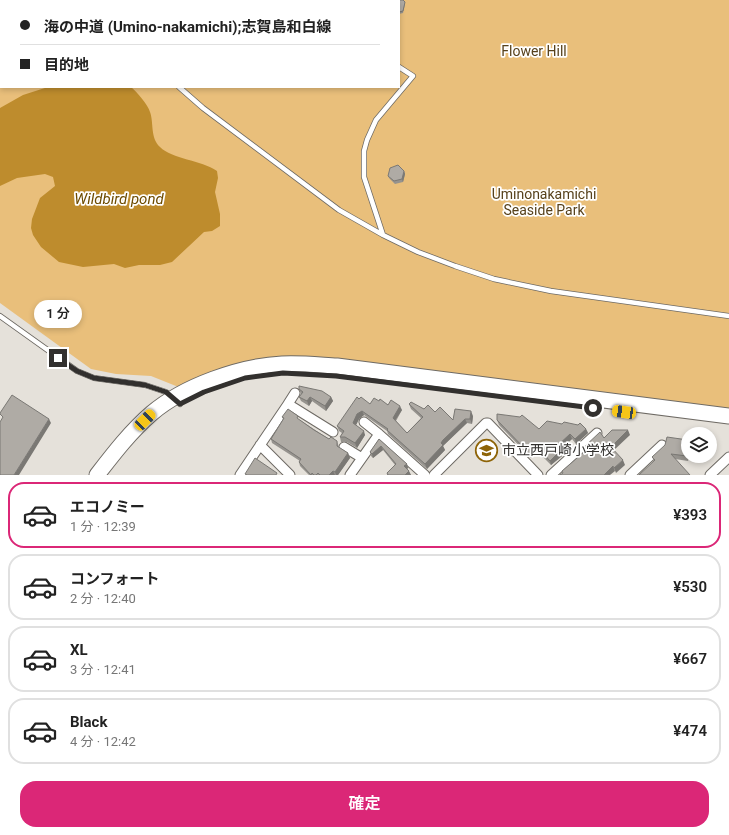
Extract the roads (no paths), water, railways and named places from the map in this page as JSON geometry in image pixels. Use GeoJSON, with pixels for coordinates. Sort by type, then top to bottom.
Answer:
{"type":"FeatureCollection","features":[{"type":"Feature","properties":{"kind":"main road"},"geometry":{"type":"LineString","coordinates":[[109,475],[146,431],[177,401],[198,385],[241,370],[282,364],[337,366],[729,416]]}},
{"type":"Feature","properties":{"kind":"main road"},"geometry":{"type":"LineString","coordinates":[[97,475],[116,451],[153,412],[177,401],[245,378],[283,373],[336,376],[458,390],[729,427]]}},
{"type":"Feature","properties":{"kind":"street"},"geometry":{"type":"LineString","coordinates":[[240,475],[295,393]]}},
{"type":"Feature","properties":{"kind":"street"},"geometry":{"type":"LineString","coordinates":[[288,404],[333,432]]}},
{"type":"Feature","properties":{"kind":"street"},"geometry":{"type":"LineString","coordinates":[[364,422],[426,475]]}},
{"type":"Feature","properties":{"kind":"street"},"geometry":{"type":"LineString","coordinates":[[434,475],[486,423],[488,423],[538,475]]}},
{"type":"Feature","properties":{"kind":"street"},"geometry":{"type":"LineString","coordinates":[[551,475],[597,433]]}},
{"type":"Feature","properties":{"kind":"street"},"geometry":{"type":"LineString","coordinates":[[350,475],[379,434]]}},
{"type":"Feature","properties":{"kind":"street"},"geometry":{"type":"LineString","coordinates":[[260,445],[290,475]]}},
{"type":"Feature","properties":{"kind":"street"},"geometry":{"type":"LineString","coordinates":[[630,475],[662,445]]}},
{"type":"Feature","properties":{"kind":"street"},"geometry":{"type":"LineString","coordinates":[[344,447],[362,458]]}},
{"type":"Feature","properties":{"kind":"street"},"geometry":{"type":"LineString","coordinates":[[710,475],[729,457]]}},
{"type":"Feature","properties":{"kind":"lane"},"geometry":{"type":"LineString","coordinates":[[383,234],[364,177],[364,151],[376,120],[413,76],[400,68]]}},
{"type":"Feature","properties":{"kind":"lane"},"geometry":{"type":"LineString","coordinates":[[180,88],[203,108],[339,210],[418,252],[494,279],[551,291],[729,316]]}},
{"type":"Feature","properties":{"kind":"lane"},"geometry":{"type":"LineString","coordinates":[[0,316],[77,371],[94,378],[145,385],[166,392],[177,401]]}},
{"type":"Feature","properties":{"kind":"water","name":"Wildbird pond"},"geometry":{"type":"Polygon","coordinates":[[[45,88],[132,88],[149,109],[155,139],[160,147],[165,151],[179,157],[203,164],[217,171],[218,178],[215,192],[220,214],[220,226],[212,231],[204,232],[172,262],[160,265],[139,265],[125,268],[114,264],[83,267],[59,262],[41,247],[33,235],[31,228],[32,219],[40,198],[55,186],[53,177],[45,174],[17,178],[0,186],[0,108],[23,95],[45,88]]]}},
{"type":"Feature","properties":{"kind":"place","name":"市立西戸崎小学校"},"geometry":{"type":"Point","coordinates":[486,450]}},
{"type":"Feature","properties":{"kind":"park label","name":"Flower Hill"},"geometry":{"type":"Point","coordinates":[534,51]}},
{"type":"Feature","properties":{"kind":"park label","name":"Uminonakamichi Seaside Park"},"geometry":{"type":"Point","coordinates":[544,202]}}]}
